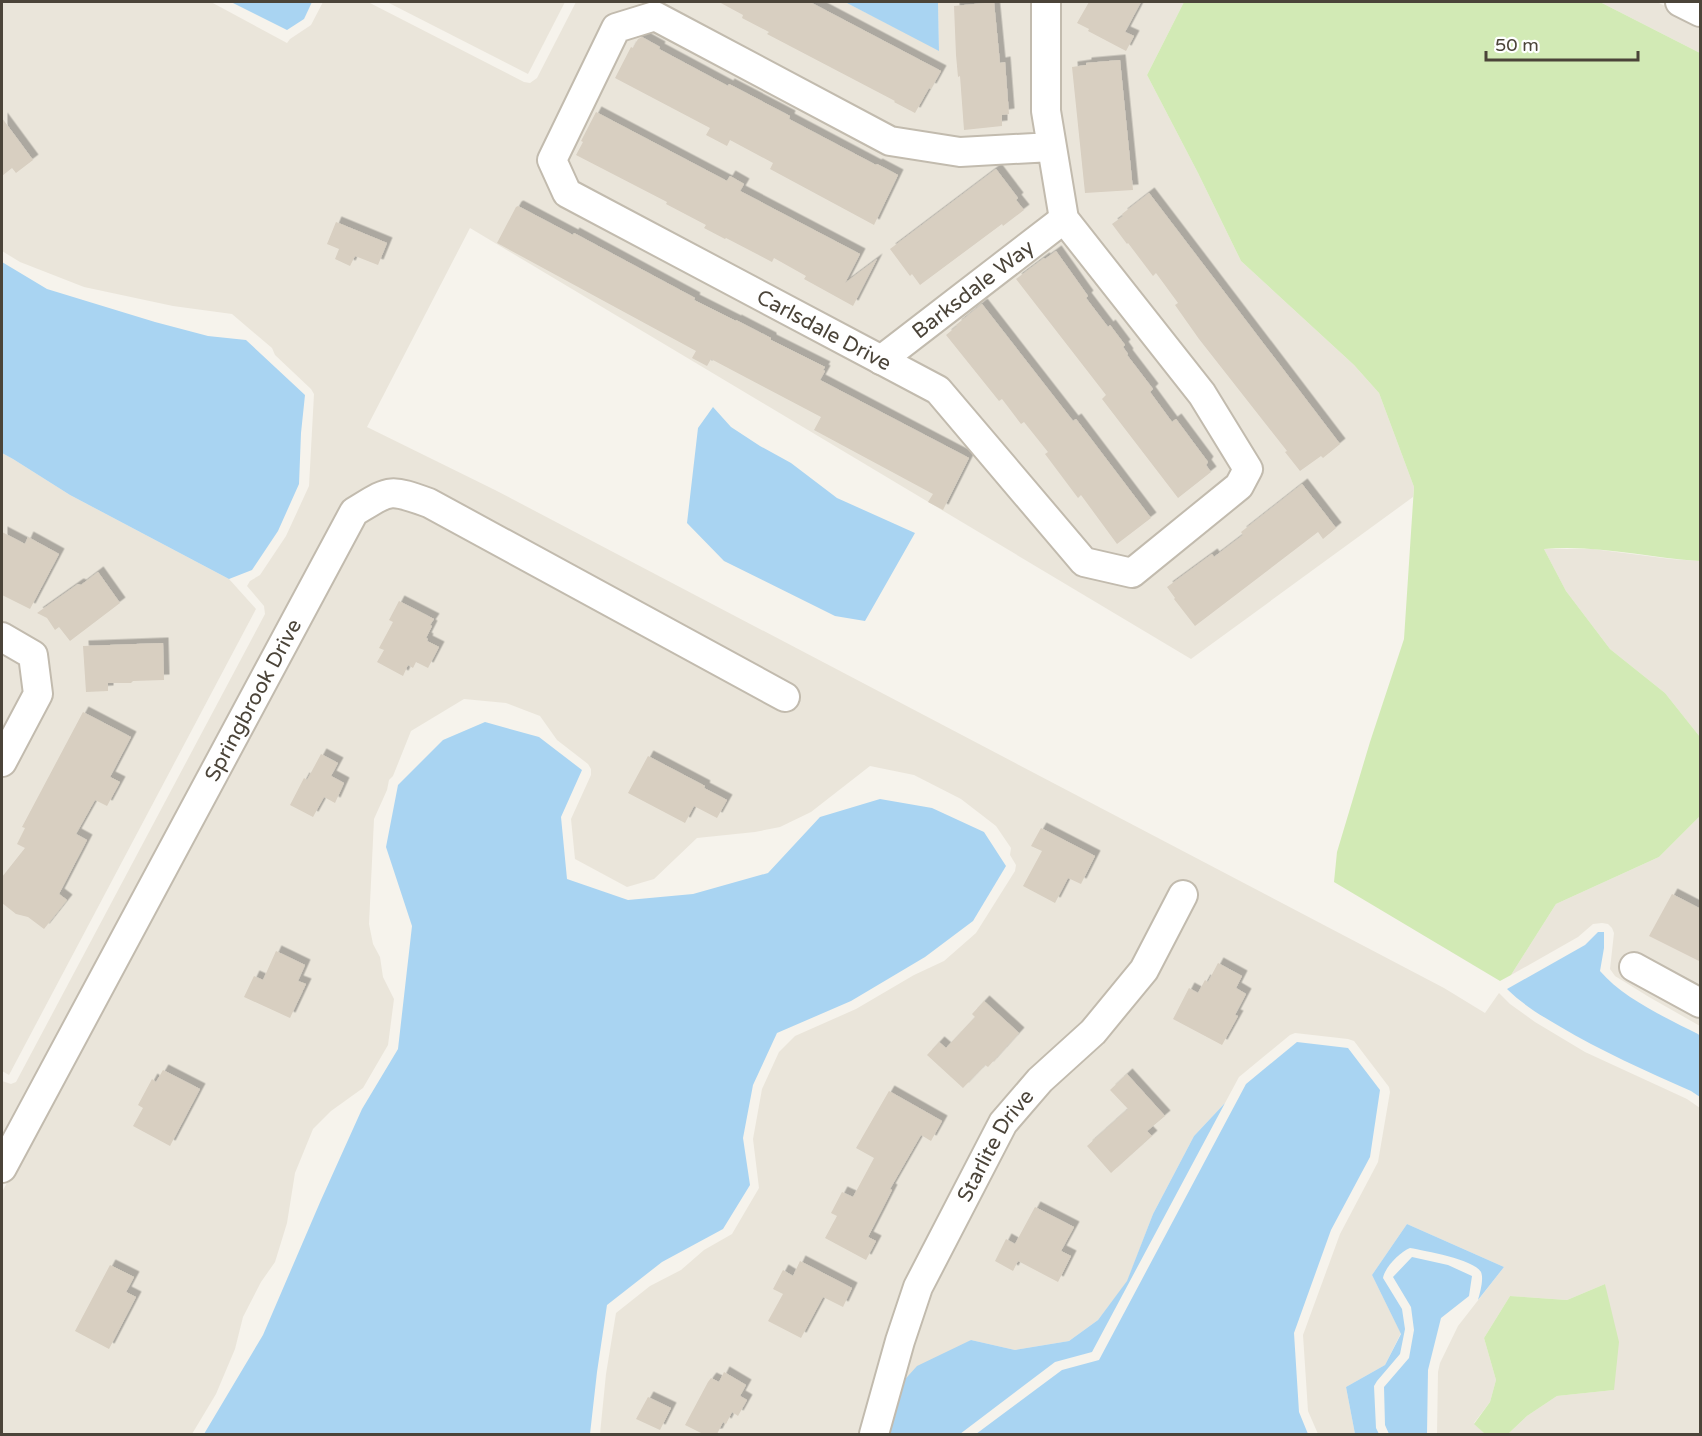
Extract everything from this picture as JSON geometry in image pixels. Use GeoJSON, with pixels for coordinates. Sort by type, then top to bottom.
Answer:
{"type":"FeatureCollection","features":[{"type":"Feature","properties":{"kind":"street","name":"Carlsdale Drive"},"geometry":{"type":"LineString","coordinates":[[1046,2],[1046,111],[1052,147],[1064,219],[1202,394],[1248,469],[1239,486],[1132,573],[1084,562],[938,390],[567,193],[552,160],[616,28],[655,15],[890,141],[960,153],[1052,147]]}},
{"type":"Feature","properties":{"kind":"street"},"geometry":{"type":"LineString","coordinates":[[1680,2],[1701,12]]}},
{"type":"Feature","properties":{"kind":"street","name":"Barksdale Way"},"geometry":{"type":"LineString","coordinates":[[881,360],[1064,219]]}},
{"type":"Feature","properties":{"kind":"street","name":"Springbrook Drive"},"geometry":{"type":"LineString","coordinates":[[2,1168],[354,512],[384,494],[394,492],[429,503],[785,697]]}},
{"type":"Feature","properties":{"kind":"street"},"geometry":{"type":"LineString","coordinates":[[2,637],[33,656],[38,694],[2,762]]}},
{"type":"Feature","properties":{"kind":"street","name":"Starlite Drive"},"geometry":{"type":"LineString","coordinates":[[873,1434],[918,1287],[1003,1123],[1040,1080],[1093,1032],[1144,970],[1183,895]]}},
{"type":"Feature","properties":{"kind":"street"},"geometry":{"type":"LineString","coordinates":[[1634,967],[1701,1003]]}},
{"type":"Feature","properties":{"kind":"shaded area"},"geometry":{"type":"Polygon","coordinates":[[[2,2],[211,2],[287,43],[311,25],[323,2],[368,2],[530,83],[537,78],[576,2],[845,2],[939,50],[938,2],[1184,2],[1147,75],[1241,261],[1354,365],[1379,393],[1414,487],[1413,497],[1191,659],[470,228],[367,427],[495,490],[1444,988],[1485,1013],[1499,993],[1535,1022],[1585,1052],[1687,1099],[1700,1108],[1700,1434],[1508,1434],[1527,1416],[1557,1396],[1614,1390],[1605,1284],[1567,1300],[1510,1296],[1484,1338],[1496,1380],[1490,1402],[1474,1423],[1485,1434],[1437,1434],[1440,1363],[1458,1326],[1504,1267],[1407,1224],[1372,1275],[1401,1333],[1385,1365],[1346,1387],[1355,1434],[1318,1434],[1308,1411],[1303,1335],[1340,1234],[1378,1162],[1390,1092],[1389,1087],[1354,1041],[1295,1033],[1239,1077],[1225,1103],[1194,1136],[1153,1214],[1127,1282],[1098,1320],[1069,1341],[1015,1350],[971,1340],[899,1386],[929,1292],[1013,1130],[1154,977],[1198,892],[1177,881],[1134,964],[1084,1024],[1032,1071],[861,1434],[600,1434],[606,1374],[616,1313],[650,1286],[681,1270],[704,1250],[732,1234],[759,1188],[753,1139],[762,1089],[779,1052],[795,1036],[856,1009],[914,975],[944,961],[976,933],[1015,871],[1016,865],[1010,855],[1011,848],[996,826],[961,799],[914,775],[870,766],[811,812],[780,827],[697,838],[654,879],[627,887],[575,859],[571,819],[591,775],[588,764],[557,740],[540,716],[506,703],[464,699],[411,731],[374,819],[369,924],[373,944],[380,957],[383,977],[394,999],[388,1045],[363,1088],[331,1111],[313,1129],[295,1173],[287,1223],[275,1262],[261,1282],[243,1317],[235,1349],[216,1394],[192,1434],[2,1434],[2,1192],[369,509],[348,498],[2,1143],[2,1081],[11,1084],[16,1082],[265,614],[264,606],[247,586],[250,581],[260,575],[286,536],[309,486],[314,394],[275,355],[272,348],[232,314],[173,306],[84,287],[20,262],[2,251],[2,2]]]}},
{"type":"Feature","properties":{"kind":"shaded area"},"geometry":{"type":"Polygon","coordinates":[[[387,2],[565,2],[528,74],[387,2]]]}},
{"type":"Feature","properties":{"kind":"shaded area"},"geometry":{"type":"Polygon","coordinates":[[[1600,2],[1657,2],[1700,24],[1700,53],[1600,2]]]}},
{"type":"Feature","properties":{"kind":"shaded area"},"geometry":{"type":"Polygon","coordinates":[[[2,453],[70,495],[229,579],[256,609],[9,1075],[2,1071],[2,453]]]}},
{"type":"Feature","properties":{"kind":"shaded area"},"geometry":{"type":"Polygon","coordinates":[[[1544,549],[1593,549],[1700,561],[1700,737],[1665,693],[1610,649],[1566,591],[1544,549]]]}},
{"type":"Feature","properties":{"kind":"shaded area"},"geometry":{"type":"Polygon","coordinates":[[[1700,816],[1700,1026],[1615,976],[1610,969],[1614,933],[1608,924],[1593,924],[1578,937],[1511,975],[1556,904],[1659,857],[1700,816]]]}},
{"type":"Feature","properties":{"kind":"green space"},"geometry":{"type":"Polygon","coordinates":[[[1184,2],[1600,2],[1700,53],[1700,561],[1583,548],[1544,549],[1566,591],[1610,649],[1665,693],[1700,737],[1700,816],[1659,857],[1556,904],[1511,975],[1500,981],[1334,882],[1337,852],[1404,639],[1414,487],[1379,393],[1354,365],[1241,261],[1147,75],[1184,2]]]}},
{"type":"Feature","properties":{"kind":"green space"},"geometry":{"type":"Polygon","coordinates":[[[1605,1284],[1619,1342],[1614,1390],[1557,1396],[1527,1416],[1508,1434],[1485,1434],[1474,1424],[1490,1402],[1496,1380],[1484,1338],[1510,1296],[1567,1300],[1605,1284]]]}},
{"type":"Feature","properties":{"kind":"water"},"geometry":{"type":"Polygon","coordinates":[[[231,2],[312,2],[304,19],[287,30],[231,2]]]}},
{"type":"Feature","properties":{"kind":"water"},"geometry":{"type":"Polygon","coordinates":[[[845,2],[938,2],[939,51],[845,2]]]}},
{"type":"Feature","properties":{"kind":"water"},"geometry":{"type":"Polygon","coordinates":[[[2,262],[47,289],[208,336],[246,340],[305,395],[299,484],[278,531],[252,570],[229,579],[70,495],[2,453],[2,262]]]}},
{"type":"Feature","properties":{"kind":"water"},"geometry":{"type":"Polygon","coordinates":[[[713,407],[731,427],[791,463],[837,498],[915,533],[865,621],[835,616],[724,561],[687,523],[698,428],[713,407]]]}},
{"type":"Feature","properties":{"kind":"water"},"geometry":{"type":"Polygon","coordinates":[[[485,722],[539,737],[582,770],[561,817],[567,879],[628,900],[693,894],[768,873],[820,817],[880,799],[932,808],[984,832],[1006,866],[973,921],[925,957],[851,1001],[777,1033],[753,1085],[743,1138],[750,1185],[723,1229],[662,1262],[607,1305],[590,1434],[204,1434],[263,1335],[362,1109],[398,1049],[412,926],[386,847],[398,785],[443,740],[485,722]]]}},
{"type":"Feature","properties":{"kind":"water"},"geometry":{"type":"Polygon","coordinates":[[[1598,932],[1604,932],[1600,971],[1621,990],[1646,1007],[1700,1036],[1700,1097],[1575,1035],[1545,1018],[1507,989],[1585,945],[1598,932]]]}},
{"type":"Feature","properties":{"kind":"water"},"geometry":{"type":"Polygon","coordinates":[[[1297,1042],[1348,1048],[1380,1090],[1370,1157],[1331,1230],[1294,1333],[1299,1412],[1308,1434],[976,1434],[1062,1370],[1099,1360],[1246,1084],[1297,1042]]]}},
{"type":"Feature","properties":{"kind":"water"},"geometry":{"type":"Polygon","coordinates":[[[1225,1103],[1092,1352],[1055,1362],[960,1434],[886,1434],[899,1386],[917,1366],[971,1340],[1015,1350],[1069,1341],[1098,1320],[1127,1281],[1153,1214],[1194,1136],[1225,1103]]]}},
{"type":"Feature","properties":{"kind":"water"},"geometry":{"type":"Polygon","coordinates":[[[1407,1224],[1504,1267],[1478,1300],[1482,1275],[1476,1267],[1469,1263],[1410,1248],[1394,1260],[1383,1278],[1402,1309],[1405,1329],[1400,1354],[1374,1386],[1376,1428],[1379,1434],[1355,1434],[1346,1387],[1385,1365],[1401,1334],[1372,1275],[1407,1224]]]}},
{"type":"Feature","properties":{"kind":"water"},"geometry":{"type":"Polygon","coordinates":[[[1412,1257],[1448,1265],[1472,1276],[1469,1296],[1441,1318],[1428,1370],[1427,1434],[1389,1434],[1385,1425],[1384,1387],[1409,1358],[1414,1330],[1411,1307],[1393,1277],[1412,1257]]]}},
{"type":"Feature","properties":{"kind":"building"},"geometry":{"type":"Polygon","coordinates":[[[719,2],[810,2],[941,71],[915,113],[767,34],[769,32],[742,18],[743,15],[719,2]]]}},
{"type":"Feature","properties":{"kind":"building"},"geometry":{"type":"Polygon","coordinates":[[[994,2],[1000,63],[1005,62],[1009,114],[1002,115],[1002,126],[964,130],[956,55],[954,6],[994,2]]]}},
{"type":"Feature","properties":{"kind":"building"},"geometry":{"type":"Polygon","coordinates":[[[1089,2],[1141,2],[1125,32],[1134,36],[1126,51],[1077,23],[1089,2]]]}},
{"type":"Feature","properties":{"kind":"building"},"geometry":{"type":"Polygon","coordinates":[[[642,37],[660,47],[659,49],[790,116],[789,119],[898,175],[874,225],[770,169],[773,163],[730,140],[727,146],[706,135],[710,128],[615,78],[631,47],[633,48],[638,39],[642,37]]]}},
{"type":"Feature","properties":{"kind":"building"},"geometry":{"type":"Polygon","coordinates":[[[1120,60],[1133,190],[1085,193],[1072,67],[1086,65],[1086,63],[1120,60]]]}},
{"type":"Feature","properties":{"kind":"building"},"geometry":{"type":"Polygon","coordinates":[[[596,112],[727,181],[730,176],[744,184],[740,191],[860,254],[845,283],[877,259],[853,306],[804,279],[806,276],[774,258],[772,262],[725,239],[704,228],[706,225],[666,204],[667,202],[576,155],[596,112]]]}},
{"type":"Feature","properties":{"kind":"building"},"geometry":{"type":"Polygon","coordinates":[[[2,118],[33,160],[16,173],[12,168],[2,176],[2,118]]]}},
{"type":"Feature","properties":{"kind":"building"},"geometry":{"type":"Polygon","coordinates":[[[996,169],[1018,198],[1016,200],[1024,210],[920,285],[912,274],[910,276],[890,249],[996,169]]]}},
{"type":"Feature","properties":{"kind":"building"},"geometry":{"type":"Polygon","coordinates":[[[1149,193],[1340,444],[1323,458],[1321,456],[1300,471],[1285,452],[1287,451],[1199,339],[1175,305],[1178,303],[1156,273],[1153,276],[1112,224],[1149,193]]]}},
{"type":"Feature","properties":{"kind":"building"},"geometry":{"type":"Polygon","coordinates":[[[518,206],[573,235],[574,233],[695,298],[694,300],[825,367],[820,380],[969,458],[943,510],[928,502],[933,494],[814,430],[821,417],[711,359],[707,366],[692,358],[696,351],[497,243],[518,206]]]}},
{"type":"Feature","properties":{"kind":"building"},"geometry":{"type":"Polygon","coordinates":[[[336,222],[387,243],[378,265],[355,256],[350,266],[335,259],[339,249],[327,244],[336,222]]]}},
{"type":"Feature","properties":{"kind":"building"},"geometry":{"type":"Polygon","coordinates":[[[1056,251],[1088,296],[1086,298],[1125,345],[1123,347],[1127,355],[1153,389],[1150,392],[1172,422],[1176,419],[1208,462],[1206,465],[1211,472],[1178,498],[1102,399],[1106,395],[1016,279],[1056,251]]]}},
{"type":"Feature","properties":{"kind":"building"},"geometry":{"type":"Polygon","coordinates":[[[982,304],[1073,421],[1076,419],[1151,518],[1117,544],[1081,495],[1078,498],[1045,454],[1048,452],[1024,422],[1021,424],[1002,399],[999,401],[946,335],[982,304]]]}},
{"type":"Feature","properties":{"kind":"building"},"geometry":{"type":"Polygon","coordinates":[[[1302,484],[1336,528],[1323,539],[1318,532],[1195,626],[1167,587],[1212,554],[1214,557],[1243,535],[1241,532],[1302,484]]]}},
{"type":"Feature","properties":{"kind":"building"},"geometry":{"type":"Polygon","coordinates":[[[2,532],[25,544],[28,537],[59,554],[30,609],[2,595],[2,532]]]}},
{"type":"Feature","properties":{"kind":"building"},"geometry":{"type":"Polygon","coordinates":[[[98,572],[120,603],[70,641],[59,627],[55,630],[47,618],[37,613],[98,572]]]}},
{"type":"Feature","properties":{"kind":"building"},"geometry":{"type":"Polygon","coordinates":[[[399,601],[434,619],[426,638],[427,641],[439,647],[428,668],[416,662],[413,668],[408,665],[403,676],[377,662],[384,650],[379,648],[393,622],[389,620],[399,601]]]}},
{"type":"Feature","properties":{"kind":"building"},"geometry":{"type":"Polygon","coordinates":[[[163,643],[164,680],[108,683],[108,691],[86,692],[83,646],[163,643]]]}},
{"type":"Feature","properties":{"kind":"building"},"geometry":{"type":"Polygon","coordinates":[[[83,712],[131,737],[110,777],[120,782],[107,806],[95,800],[76,834],[87,840],[59,894],[67,900],[44,929],[28,917],[16,914],[2,903],[2,877],[25,848],[17,844],[25,828],[22,827],[83,712]]]}},
{"type":"Feature","properties":{"kind":"building"},"geometry":{"type":"Polygon","coordinates":[[[321,754],[338,763],[331,776],[344,783],[335,803],[324,797],[313,817],[290,805],[304,778],[307,780],[321,754]]]}},
{"type":"Feature","properties":{"kind":"building"},"geometry":{"type":"Polygon","coordinates":[[[648,756],[727,800],[717,818],[694,806],[685,823],[628,793],[648,756]]]}},
{"type":"Feature","properties":{"kind":"building"},"geometry":{"type":"Polygon","coordinates":[[[1041,828],[1095,856],[1081,884],[1068,878],[1055,903],[1023,886],[1042,851],[1031,846],[1041,828]]]}},
{"type":"Feature","properties":{"kind":"building"},"geometry":{"type":"Polygon","coordinates":[[[1672,894],[1701,909],[1701,962],[1649,936],[1672,894]]]}},
{"type":"Feature","properties":{"kind":"building"},"geometry":{"type":"Polygon","coordinates":[[[276,951],[305,965],[298,981],[306,984],[290,1018],[244,997],[254,976],[263,980],[276,951]]]}},
{"type":"Feature","properties":{"kind":"building"},"geometry":{"type":"Polygon","coordinates":[[[1218,963],[1242,976],[1236,988],[1246,994],[1235,1015],[1238,1016],[1222,1045],[1173,1019],[1189,988],[1198,993],[1205,980],[1208,982],[1218,963]]]}},
{"type":"Feature","properties":{"kind":"building"},"geometry":{"type":"Polygon","coordinates":[[[984,1001],[1019,1033],[988,1067],[985,1065],[963,1088],[927,1055],[939,1042],[946,1048],[975,1017],[972,1014],[984,1001]]]}},
{"type":"Feature","properties":{"kind":"building"},"geometry":{"type":"Polygon","coordinates":[[[163,1070],[200,1089],[170,1146],[133,1126],[143,1108],[138,1105],[152,1079],[156,1082],[163,1070]]]}},
{"type":"Feature","properties":{"kind":"building"},"geometry":{"type":"Polygon","coordinates":[[[1127,1074],[1165,1116],[1147,1131],[1152,1136],[1111,1173],[1087,1146],[1128,1109],[1110,1090],[1127,1074]]]}},
{"type":"Feature","properties":{"kind":"building"},"geometry":{"type":"Polygon","coordinates":[[[889,1091],[942,1121],[931,1141],[921,1135],[890,1189],[892,1190],[868,1237],[876,1241],[866,1260],[825,1238],[837,1216],[831,1213],[842,1192],[853,1197],[874,1158],[856,1148],[889,1091]]]}},
{"type":"Feature","properties":{"kind":"building"},"geometry":{"type":"Polygon","coordinates":[[[1035,1207],[1074,1227],[1061,1251],[1071,1256],[1058,1282],[1018,1261],[1013,1271],[995,1261],[1006,1239],[1015,1244],[1035,1207]]]}},
{"type":"Feature","properties":{"kind":"building"},"geometry":{"type":"Polygon","coordinates":[[[800,1261],[852,1288],[843,1307],[823,1297],[801,1338],[768,1321],[783,1294],[773,1289],[783,1270],[793,1276],[800,1261]]]}},
{"type":"Feature","properties":{"kind":"building"},"geometry":{"type":"Polygon","coordinates":[[[110,1265],[134,1277],[126,1292],[136,1297],[109,1349],[75,1331],[110,1265]]]}},
{"type":"Feature","properties":{"kind":"building"},"geometry":{"type":"Polygon","coordinates":[[[724,1372],[746,1385],[740,1396],[747,1400],[738,1416],[732,1412],[726,1424],[723,1422],[717,1434],[703,1434],[685,1425],[708,1382],[711,1378],[719,1382],[724,1372]]]}},
{"type":"Feature","properties":{"kind":"building"},"geometry":{"type":"Polygon","coordinates":[[[648,1397],[671,1408],[660,1430],[636,1419],[648,1397]]]}}]}
